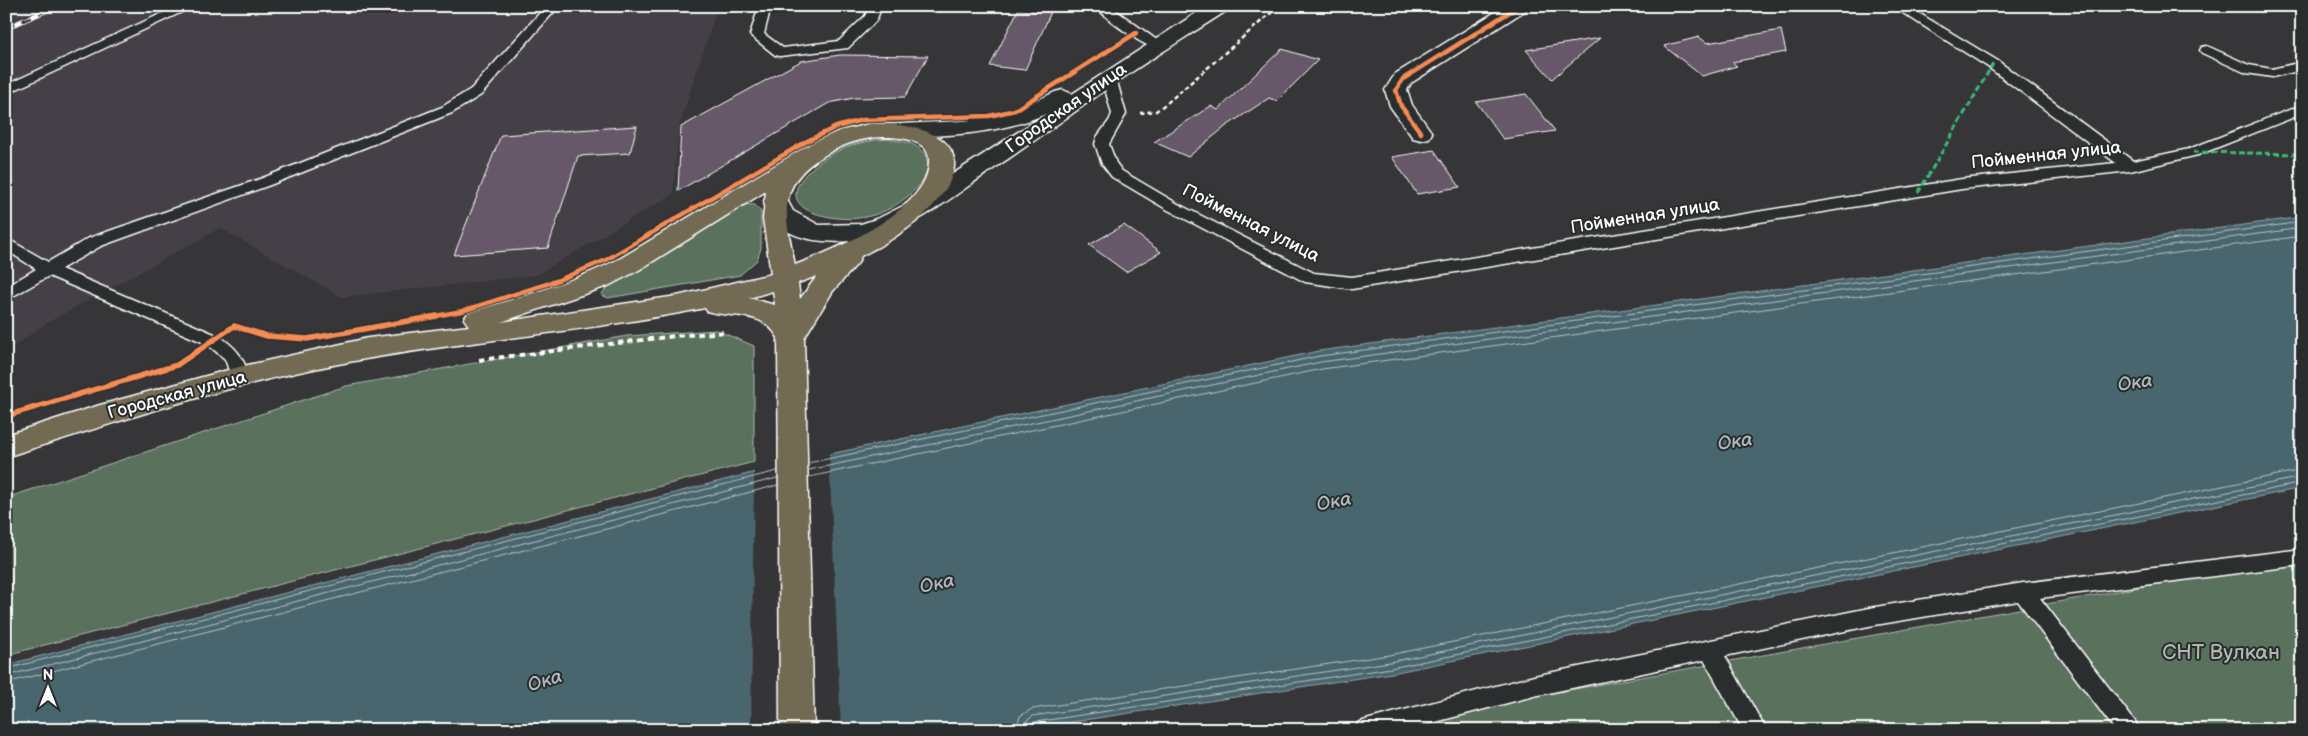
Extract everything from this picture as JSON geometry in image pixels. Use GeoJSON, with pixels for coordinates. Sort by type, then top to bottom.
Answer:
{"type":"FeatureCollection","features":[{"type":"Feature","properties":{"kind":"highway"},"geometry":{"type":"LineString","coordinates":[[886,130],[908,132],[932,142],[939,150],[941,172],[936,184],[912,211],[865,243],[841,256],[785,279],[720,296],[638,311],[351,352],[521,307],[599,280],[630,264],[803,158],[841,138],[857,133],[886,130]]}},
{"type":"Feature","properties":{"kind":"highway"},"geometry":{"type":"LineString","coordinates":[[797,730],[791,345],[785,279],[776,221],[776,201],[779,186],[787,172],[803,158]]}},
{"type":"Feature","properties":{"kind":"highway"},"geometry":{"type":"LineString","coordinates":[[791,345],[809,303],[837,267],[865,243]]}},
{"type":"Feature","properties":{"kind":"highway"},"geometry":{"type":"LineString","coordinates":[[638,311],[718,304],[762,309],[778,318],[786,327],[791,345]]}},
{"type":"Feature","properties":{"kind":"highway","name":"Городская улица"},"geometry":{"type":"LineString","coordinates":[[6,446],[100,416],[239,377],[351,352]]}},
{"type":"Feature","properties":{"kind":"main road","name":"Городская улица"},"geometry":{"type":"LineString","coordinates":[[912,211],[1047,123],[1109,78],[1221,6]]}},
{"type":"Feature","properties":{"kind":"main road"},"geometry":{"type":"LineString","coordinates":[[1421,133],[1401,106],[1396,90],[1402,79],[1519,6]]}},
{"type":"Feature","properties":{"kind":"main road"},"geometry":{"type":"LineString","coordinates":[[886,130],[967,127],[1011,119],[1109,78]]}},
{"type":"Feature","properties":{"kind":"main road"},"geometry":{"type":"LineString","coordinates":[[776,201],[783,216],[798,226],[816,233],[862,232],[888,224],[912,211]]}},
{"type":"Feature","properties":{"kind":"lane"},"geometry":{"type":"LineString","coordinates":[[6,90],[189,6]]}},
{"type":"Feature","properties":{"kind":"lane"},"geometry":{"type":"LineString","coordinates":[[6,294],[95,242],[265,182],[447,110],[476,92],[553,6]]}},
{"type":"Feature","properties":{"kind":"lane"},"geometry":{"type":"LineString","coordinates":[[765,6],[757,35],[780,52],[843,45],[872,18],[876,6]]}},
{"type":"Feature","properties":{"kind":"lane"},"geometry":{"type":"LineString","coordinates":[[1102,6],[1136,33],[1158,46]]}},
{"type":"Feature","properties":{"kind":"lane"},"geometry":{"type":"LineString","coordinates":[[1898,6],[1993,64],[2130,166]]}},
{"type":"Feature","properties":{"kind":"lane"},"geometry":{"type":"LineString","coordinates":[[2207,50],[2246,69],[2272,73],[2302,66]]}},
{"type":"Feature","properties":{"kind":"lane"},"geometry":{"type":"LineString","coordinates":[[1109,78],[1119,114]]}},
{"type":"Feature","properties":{"kind":"lane","name":"Пойменная улица"},"geometry":{"type":"LineString","coordinates":[[1119,114],[1116,122],[1104,137],[1102,144],[1108,164],[1117,174],[1173,207],[1311,278],[1352,283],[1962,184],[2130,166],[2193,152],[2302,110]]}},
{"type":"Feature","properties":{"kind":"lane"},"geometry":{"type":"LineString","coordinates":[[6,243],[47,269],[213,340],[229,351],[238,363],[239,377]]}},
{"type":"Feature","properties":{"kind":"lane"},"geometry":{"type":"LineString","coordinates":[[1366,730],[1534,686],[1869,617],[2023,592],[2302,557]]}},
{"type":"Feature","properties":{"kind":"lane"},"geometry":{"type":"LineString","coordinates":[[2023,592],[2128,730]]}},
{"type":"Feature","properties":{"kind":"lane"},"geometry":{"type":"LineString","coordinates":[[1710,650],[1755,730]]}},
{"type":"Feature","properties":{"kind":"path"},"geometry":{"type":"LineString","coordinates":[[1119,114],[1156,111],[1279,6]]}},
{"type":"Feature","properties":{"kind":"path"},"geometry":{"type":"LineString","coordinates":[[168,368],[177,365],[234,326],[267,336],[291,338]]}},
{"type":"Feature","properties":{"kind":"path"},"geometry":{"type":"LineString","coordinates":[[478,361],[675,336],[730,332]]}},
{"type":"Feature","properties":{"kind":"shaded area"},"geometry":{"type":"Polygon","coordinates":[[[6,6],[718,6],[679,126],[673,194],[537,275],[342,297],[220,228],[45,324],[6,352],[6,6]]]}},
{"type":"Feature","properties":{"kind":"green space"},"geometry":{"type":"Polygon","coordinates":[[[888,139],[914,145],[924,154],[928,163],[926,173],[920,183],[902,201],[876,214],[849,219],[830,217],[810,211],[799,203],[796,193],[800,183],[808,172],[820,162],[852,145],[888,139]]]}},
{"type":"Feature","properties":{"kind":"green space"},"geometry":{"type":"Polygon","coordinates":[[[741,204],[755,205],[761,212],[761,248],[757,260],[740,275],[608,298],[601,295],[607,287],[678,247],[741,204]]]}},
{"type":"Feature","properties":{"kind":"green space"},"geometry":{"type":"Polygon","coordinates":[[[716,330],[754,346],[754,462],[6,655],[6,498],[346,386],[627,336],[716,330]]]}},
{"type":"Feature","properties":{"kind":"green space","name":"СНТ Вулкан"},"geometry":{"type":"Polygon","coordinates":[[[2302,558],[2302,730],[1347,730],[2302,558]]]}},
{"type":"Feature","properties":{"kind":"water","name":"Ока"},"geometry":{"type":"Polygon","coordinates":[[[2302,217],[2302,488],[1392,673],[1019,730],[6,730],[6,665],[806,459],[1319,351],[2302,217]]]}},
{"type":"Feature","properties":{"kind":"pier"},"geometry":{"type":"Polygon","coordinates":[[[829,451],[841,730],[751,730],[754,470],[829,451]]]}},
{"type":"Feature","properties":{"kind":"building"},"geometry":{"type":"Polygon","coordinates":[[[1018,10],[1051,12],[1025,70],[990,66],[1018,10]]]}},
{"type":"Feature","properties":{"kind":"building"},"geometry":{"type":"Polygon","coordinates":[[[1781,30],[1786,52],[1732,62],[1737,66],[1702,76],[1664,46],[1699,37],[1707,43],[1781,30]]]}},
{"type":"Feature","properties":{"kind":"building"},"geometry":{"type":"Polygon","coordinates":[[[1600,38],[1552,79],[1526,50],[1600,38]]]}},
{"type":"Feature","properties":{"kind":"building"},"geometry":{"type":"Polygon","coordinates":[[[1282,49],[1318,60],[1277,101],[1269,98],[1225,127],[1188,157],[1154,142],[1211,106],[1218,110],[1282,49]]]}},
{"type":"Feature","properties":{"kind":"building"},"geometry":{"type":"Polygon","coordinates":[[[840,55],[928,56],[905,97],[854,98],[829,103],[678,191],[681,127],[801,61],[840,55]]]}},
{"type":"Feature","properties":{"kind":"building"},"geometry":{"type":"Polygon","coordinates":[[[1526,94],[1555,131],[1503,139],[1476,102],[1526,94]]]}},
{"type":"Feature","properties":{"kind":"building"},"geometry":{"type":"Polygon","coordinates":[[[637,126],[630,153],[578,156],[548,248],[454,255],[501,135],[637,126]]]}},
{"type":"Feature","properties":{"kind":"building"},"geometry":{"type":"Polygon","coordinates":[[[1434,150],[1460,187],[1417,194],[1392,157],[1434,150]]]}},
{"type":"Feature","properties":{"kind":"building"},"geometry":{"type":"Polygon","coordinates":[[[1124,225],[1161,252],[1126,272],[1089,245],[1124,225]]]}},
{"type":"Feature","properties":{"kind":"railway"},"geometry":{"type":"LineString","coordinates":[[6,28],[57,6]]}},
{"type":"Feature","properties":{"kind":"marked path"},"geometry":{"type":"LineString","coordinates":[[1918,193],[1993,64]]}},
{"type":"Feature","properties":{"kind":"marked path"},"geometry":{"type":"LineString","coordinates":[[2193,152],[2302,154]]}},
{"type":"Feature","properties":{"kind":"cycle path"},"geometry":{"type":"LineString","coordinates":[[1421,133],[1401,106],[1396,90],[1403,79],[1519,6]]}},
{"type":"Feature","properties":{"kind":"cycle path"},"geometry":{"type":"LineString","coordinates":[[6,416],[177,365],[234,326],[267,336],[307,339],[462,311],[556,281],[606,260],[807,141],[836,127],[862,120],[989,116],[1015,110],[1136,33]]}}]}
